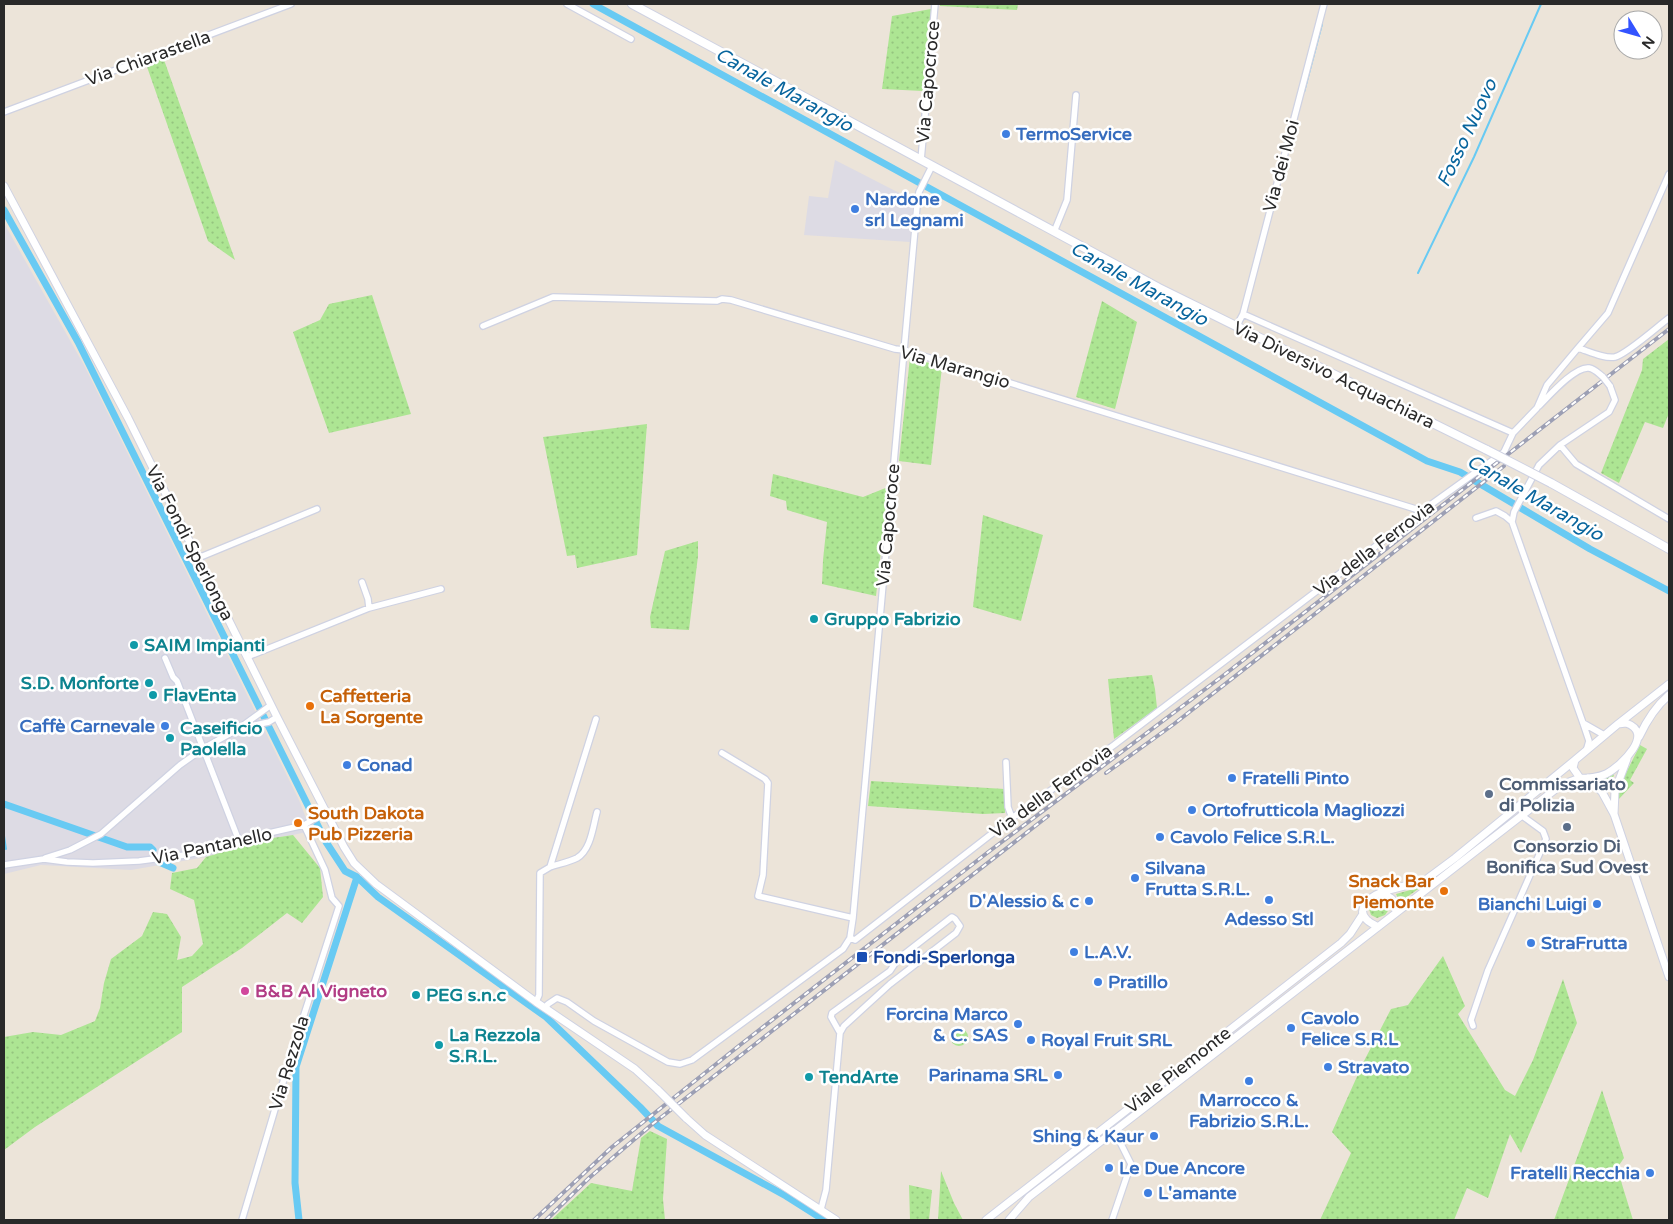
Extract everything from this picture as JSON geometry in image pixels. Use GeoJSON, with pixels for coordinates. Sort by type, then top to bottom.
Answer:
{"type":"FeatureCollection","features":[{"type":"Feature","properties":{"kind":"main road","name":"Via Diversivo Acquachiara"},"geometry":{"type":"LineString","coordinates":[[632,4],[921,160],[931,169],[1236,327],[1487,450],[1551,483],[1669,549]]}},
{"type":"Feature","properties":{"kind":"street","name":"Via Chiarastella"},"geometry":{"type":"LineString","coordinates":[[4,112],[291,4]]}},
{"type":"Feature","properties":{"kind":"street"},"geometry":{"type":"LineString","coordinates":[[566,4],[631,39]]}},
{"type":"Feature","properties":{"kind":"street","name":"Via Capocroce"},"geometry":{"type":"LineString","coordinates":[[921,160],[935,4]]}},
{"type":"Feature","properties":{"kind":"street","name":"Via dei Moi"},"geometry":{"type":"LineString","coordinates":[[1236,327],[1243,314],[1324,4]]}},
{"type":"Feature","properties":{"kind":"street"},"geometry":{"type":"LineString","coordinates":[[1054,232],[1066,200],[1076,95]]}},
{"type":"Feature","properties":{"kind":"street","name":"Via Capocroce"},"geometry":{"type":"LineString","coordinates":[[850,938],[919,192],[931,169]]}},
{"type":"Feature","properties":{"kind":"street","name":"Via della Ferrovia"},"geometry":{"type":"LineString","coordinates":[[1537,408],[1547,385],[1608,313],[1669,174]]}},
{"type":"Feature","properties":{"kind":"street","name":"Via Fondi Sperlonga"},"geometry":{"type":"LineString","coordinates":[[4,186],[95,354],[247,657],[268,707],[277,717],[324,814],[354,863],[376,884],[536,1002],[635,1069],[705,1135],[821,1209],[832,1219]]}},
{"type":"Feature","properties":{"kind":"street","name":"Via Marangio"},"geometry":{"type":"LineString","coordinates":[[483,326],[553,297],[731,300],[895,349],[904,350],[1422,511]]}},
{"type":"Feature","properties":{"kind":"street"},"geometry":{"type":"LineString","coordinates":[[1243,314],[1513,433]]}},
{"type":"Feature","properties":{"kind":"street"},"geometry":{"type":"LineString","coordinates":[[1578,348],[1604,356],[1616,356],[1630,348],[1669,318]]}},
{"type":"Feature","properties":{"kind":"street","name":"Via della Ferrovia"},"geometry":{"type":"LineString","coordinates":[[545,1008],[557,998],[668,1062],[680,1064],[692,1060],[843,949],[850,938],[855,940],[1012,818],[1114,746],[1422,511],[1504,452],[1513,433],[1567,379],[1580,370],[1587,368],[1595,370],[1610,386],[1615,400],[1609,412],[1560,445]]}},
{"type":"Feature","properties":{"kind":"street"},"geometry":{"type":"LineString","coordinates":[[1512,522],[1514,512],[1539,465],[1560,445],[1576,464],[1669,519]]}},
{"type":"Feature","properties":{"kind":"street"},"geometry":{"type":"LineString","coordinates":[[198,558],[317,509]]}},
{"type":"Feature","properties":{"kind":"street"},"geometry":{"type":"LineString","coordinates":[[1476,518],[1496,511],[1512,522],[1584,723],[1589,741],[1587,748]]}},
{"type":"Feature","properties":{"kind":"street"},"geometry":{"type":"LineString","coordinates":[[362,582],[369,608]]}},
{"type":"Feature","properties":{"kind":"street"},"geometry":{"type":"LineString","coordinates":[[247,657],[369,608],[441,589]]}},
{"type":"Feature","properties":{"kind":"street"},"geometry":{"type":"LineString","coordinates":[[165,658],[173,678],[177,681],[239,841]]}},
{"type":"Feature","properties":{"kind":"street"},"geometry":{"type":"LineString","coordinates":[[1380,892],[1424,881],[1455,858],[1575,760],[1587,748],[1669,684]]}},
{"type":"Feature","properties":{"kind":"street","name":"Viale Piemonte"},"geometry":{"type":"LineString","coordinates":[[1009,1220],[1029,1197],[1561,785],[1580,778],[1605,775],[1628,757],[1644,725],[1662,701],[1669,695]]}},
{"type":"Feature","properties":{"kind":"street"},"geometry":{"type":"LineString","coordinates":[[44,858],[70,850],[101,834],[180,765],[204,748],[238,729],[268,707]]}},
{"type":"Feature","properties":{"kind":"street"},"geometry":{"type":"LineString","coordinates":[[238,729],[269,722],[277,717]]}},
{"type":"Feature","properties":{"kind":"street"},"geometry":{"type":"LineString","coordinates":[[550,867],[596,720]]}},
{"type":"Feature","properties":{"kind":"street"},"geometry":{"type":"LineString","coordinates":[[1584,723],[1604,735]]}},
{"type":"Feature","properties":{"kind":"street"},"geometry":{"type":"LineString","coordinates":[[1618,724],[1626,723],[1632,725],[1637,729],[1638,738]]}},
{"type":"Feature","properties":{"kind":"street"},"geometry":{"type":"LineString","coordinates":[[722,753],[765,779],[768,783],[763,875],[758,896],[853,918]]}},
{"type":"Feature","properties":{"kind":"street"},"geometry":{"type":"LineString","coordinates":[[1614,814],[1615,792],[1628,757]]}},
{"type":"Feature","properties":{"kind":"street"},"geometry":{"type":"LineString","coordinates":[[1575,760],[1574,768],[1580,778]]}},
{"type":"Feature","properties":{"kind":"street"},"geometry":{"type":"LineString","coordinates":[[1006,762],[1008,807],[1012,818]]}},
{"type":"Feature","properties":{"kind":"street"},"geometry":{"type":"LineString","coordinates":[[1588,778],[1602,792],[1614,814],[1669,977]]}},
{"type":"Feature","properties":{"kind":"street"},"geometry":{"type":"LineString","coordinates":[[536,1002],[539,995],[540,873],[550,867],[576,859],[583,854],[587,848],[597,812]]}},
{"type":"Feature","properties":{"kind":"street","name":"Via Pantanello"},"geometry":{"type":"LineString","coordinates":[[4,865],[44,858],[93,864],[185,855],[306,823],[324,814]]}},
{"type":"Feature","properties":{"kind":"street"},"geometry":{"type":"LineString","coordinates":[[1473,1026],[1471,1020],[1488,970],[1546,839],[1543,831],[1521,815]]}},
{"type":"Feature","properties":{"kind":"street","name":"Via Rezzola"},"geometry":{"type":"LineString","coordinates":[[242,1220],[292,1052],[339,906],[332,898],[325,870],[306,823]]}},
{"type":"Feature","properties":{"kind":"street"},"geometry":{"type":"LineString","coordinates":[[1380,892],[1391,896],[1396,902],[1396,913]]}},
{"type":"Feature","properties":{"kind":"street","name":"Viale Piemonte"},"geometry":{"type":"LineString","coordinates":[[986,1220],[1341,943],[1350,934],[1363,914],[1364,906],[1371,897],[1380,892]]}},
{"type":"Feature","properties":{"kind":"street"},"geometry":{"type":"LineString","coordinates":[[1363,914],[1366,920],[1378,927]]}},
{"type":"Feature","properties":{"kind":"street"},"geometry":{"type":"LineString","coordinates":[[821,1209],[826,1190],[840,1033],[844,1026],[872,1000],[956,933],[960,926],[955,919],[952,917],[898,959],[891,969],[832,1013],[831,1017],[840,1033]]}},
{"type":"Feature","properties":{"kind":"street"},"geometry":{"type":"LineString","coordinates":[[891,969],[899,978]]}},
{"type":"Feature","properties":{"kind":"street"},"geometry":{"type":"LineString","coordinates":[[864,990],[872,1000]]}},
{"type":"Feature","properties":{"kind":"street"},"geometry":{"type":"LineString","coordinates":[[1112,1220],[1131,1164],[1115,1132]]}},
{"type":"Feature","properties":{"kind":"shaded area"},"geometry":{"type":"Polygon","coordinates":[[[835,160],[913,200],[910,242],[804,235],[809,196],[828,198],[835,160]]]}},
{"type":"Feature","properties":{"kind":"shaded area"},"geometry":{"type":"Polygon","coordinates":[[[4,223],[85,367],[299,800],[311,831],[266,839],[206,857],[131,870],[41,865],[4,874],[4,223]]]}},
{"type":"Feature","properties":{"kind":"green space"},"geometry":{"type":"Polygon","coordinates":[[[940,4],[1018,4],[1017,10],[940,6],[940,4]]]}},
{"type":"Feature","properties":{"kind":"green space"},"geometry":{"type":"Polygon","coordinates":[[[931,9],[923,91],[882,89],[892,16],[931,9]]]}},
{"type":"Feature","properties":{"kind":"green space"},"geometry":{"type":"Polygon","coordinates":[[[163,57],[235,260],[208,241],[146,64],[163,57]]]}},
{"type":"Feature","properties":{"kind":"green space"},"geometry":{"type":"Polygon","coordinates":[[[372,295],[411,414],[329,433],[293,332],[320,320],[329,304],[372,295]]]}},
{"type":"Feature","properties":{"kind":"green space"},"geometry":{"type":"Polygon","coordinates":[[[1102,301],[1137,322],[1115,409],[1076,397],[1102,301]]]}},
{"type":"Feature","properties":{"kind":"green space"},"geometry":{"type":"Polygon","coordinates":[[[1669,339],[1669,413],[1663,428],[1645,422],[1619,483],[1601,473],[1642,370],[1643,359],[1669,339]]]}},
{"type":"Feature","properties":{"kind":"green space"},"geometry":{"type":"Polygon","coordinates":[[[910,357],[942,367],[931,465],[899,461],[910,357]]]}},
{"type":"Feature","properties":{"kind":"green space"},"geometry":{"type":"Polygon","coordinates":[[[647,424],[637,555],[577,568],[575,555],[567,556],[543,437],[647,424]]]}},
{"type":"Feature","properties":{"kind":"green space"},"geometry":{"type":"Polygon","coordinates":[[[773,474],[863,497],[888,487],[876,596],[822,584],[827,522],[787,510],[786,501],[770,496],[773,474]]]}},
{"type":"Feature","properties":{"kind":"green space"},"geometry":{"type":"Polygon","coordinates":[[[983,515],[1043,535],[1021,621],[973,607],[983,515]]]}},
{"type":"Feature","properties":{"kind":"green space"},"geometry":{"type":"Polygon","coordinates":[[[698,541],[698,556],[689,630],[651,628],[650,617],[665,551],[698,541]]]}},
{"type":"Feature","properties":{"kind":"green space"},"geometry":{"type":"Polygon","coordinates":[[[1152,675],[1157,708],[1114,739],[1108,679],[1152,675]]]}},
{"type":"Feature","properties":{"kind":"green space"},"geometry":{"type":"Polygon","coordinates":[[[1640,745],[1647,749],[1630,780],[1634,783],[1618,800],[1619,787],[1640,745]]]}},
{"type":"Feature","properties":{"kind":"green space"},"geometry":{"type":"Polygon","coordinates":[[[1613,773],[1614,775],[1607,792],[1605,792],[1602,783],[1598,781],[1613,773]]]}},
{"type":"Feature","properties":{"kind":"green space"},"geometry":{"type":"Polygon","coordinates":[[[871,781],[1005,789],[1005,813],[983,814],[868,806],[871,781]]]}},
{"type":"Feature","properties":{"kind":"green space"},"geometry":{"type":"Polygon","coordinates":[[[293,835],[320,868],[323,897],[302,923],[287,913],[242,948],[182,987],[182,1032],[35,1127],[4,1150],[4,1037],[33,1032],[61,1035],[95,1021],[100,1008],[104,983],[111,959],[142,936],[153,912],[167,914],[181,937],[177,960],[192,956],[203,944],[194,900],[170,889],[172,873],[197,868],[206,857],[266,839],[293,835]]]}},
{"type":"Feature","properties":{"kind":"green space"},"geometry":{"type":"Polygon","coordinates":[[[1374,877],[1376,887],[1357,889],[1374,877]]]}},
{"type":"Feature","properties":{"kind":"green space"},"geometry":{"type":"Polygon","coordinates":[[[1421,887],[1400,902],[1396,894],[1421,887]]]}},
{"type":"Feature","properties":{"kind":"green space"},"geometry":{"type":"Polygon","coordinates":[[[1381,898],[1389,902],[1390,908],[1385,915],[1377,918],[1371,915],[1369,909],[1372,903],[1381,898]]]}},
{"type":"Feature","properties":{"kind":"green space"},"geometry":{"type":"Polygon","coordinates":[[[1443,956],[1465,1006],[1458,1014],[1505,1090],[1515,1096],[1533,1060],[1563,979],[1577,1023],[1521,1153],[1510,1134],[1488,1198],[1467,1188],[1454,1220],[1320,1220],[1351,1153],[1332,1132],[1364,1061],[1391,1009],[1408,1005],[1443,956]]]}},
{"type":"Feature","properties":{"kind":"green space"},"geometry":{"type":"Polygon","coordinates":[[[959,1028],[965,1031],[968,1037],[965,1043],[959,1046],[953,1043],[950,1037],[953,1031],[959,1028]]]}},
{"type":"Feature","properties":{"kind":"green space"},"geometry":{"type":"Polygon","coordinates":[[[1602,1090],[1624,1158],[1617,1168],[1633,1220],[1554,1220],[1602,1090]]]}},
{"type":"Feature","properties":{"kind":"green space"},"geometry":{"type":"Polygon","coordinates":[[[650,1131],[667,1139],[663,1199],[665,1220],[551,1220],[591,1183],[632,1191],[641,1138],[650,1131]]]}},
{"type":"Feature","properties":{"kind":"green space"},"geometry":{"type":"Polygon","coordinates":[[[941,1171],[954,1203],[963,1220],[938,1220],[941,1171]]]}},
{"type":"Feature","properties":{"kind":"green space"},"geometry":{"type":"Polygon","coordinates":[[[909,1185],[932,1190],[929,1220],[910,1220],[909,1185]]]}},
{"type":"Feature","properties":{"kind":"waterway","name":"Canale Marangio"},"geometry":{"type":"LineString","coordinates":[[593,4],[1427,461],[1460,472],[1590,549],[1669,591]]}},
{"type":"Feature","properties":{"kind":"waterway","name":"Fosso Nuovo"},"geometry":{"type":"LineString","coordinates":[[1418,273],[1474,157],[1541,4]]}},
{"type":"Feature","properties":{"kind":"waterway"},"geometry":{"type":"LineString","coordinates":[[1304,92],[1322,24]]}},
{"type":"Feature","properties":{"kind":"waterway"},"geometry":{"type":"LineString","coordinates":[[4,210],[78,342],[326,842],[345,871],[357,877],[378,897],[546,1017],[658,1126],[786,1196],[824,1220]]}},
{"type":"Feature","properties":{"kind":"waterway"},"geometry":{"type":"LineString","coordinates":[[4,804],[127,847],[150,847],[153,850]]}},
{"type":"Feature","properties":{"kind":"waterway"},"geometry":{"type":"LineString","coordinates":[[4,836],[6,849]]}},
{"type":"Feature","properties":{"kind":"waterway"},"geometry":{"type":"LineString","coordinates":[[159,862],[173,868]]}},
{"type":"Feature","properties":{"kind":"waterway"},"geometry":{"type":"LineString","coordinates":[[299,1220],[295,1183],[296,1067],[357,877]]}},
{"type":"Feature","properties":{"kind":"railway"},"geometry":{"type":"LineString","coordinates":[[534,1220],[612,1147],[740,1045],[987,853],[1224,675],[1669,329]]}},
{"type":"Feature","properties":{"kind":"railway"},"geometry":{"type":"LineString","coordinates":[[1106,773],[1174,724],[1504,466]]}},
{"type":"Feature","properties":{"kind":"railway"},"geometry":{"type":"LineString","coordinates":[[546,1220],[589,1178],[650,1126],[1048,816]]}},
{"type":"Feature","properties":{"kind":"place","name":"TermoService"},"geometry":{"type":"Point","coordinates":[1006,134]}},
{"type":"Feature","properties":{"kind":"place","name":"Nardone srl Legnami"},"geometry":{"type":"Point","coordinates":[855,209]}},
{"type":"Feature","properties":{"kind":"place","name":"Gruppo Fabrizio"},"geometry":{"type":"Point","coordinates":[814,619]}},
{"type":"Feature","properties":{"kind":"place","name":"SAIM Impianti"},"geometry":{"type":"Point","coordinates":[134,645]}},
{"type":"Feature","properties":{"kind":"place","name":"S.D. Monforte"},"geometry":{"type":"Point","coordinates":[149,683]}},
{"type":"Feature","properties":{"kind":"place","name":"FlavEnta"},"geometry":{"type":"Point","coordinates":[153,695]}},
{"type":"Feature","properties":{"kind":"place","name":"Caffetteria La Sorgente"},"geometry":{"type":"Point","coordinates":[310,706]}},
{"type":"Feature","properties":{"kind":"place","name":"Caffè Carnevale"},"geometry":{"type":"Point","coordinates":[165,726]}},
{"type":"Feature","properties":{"kind":"place","name":"Caseificio Paolella"},"geometry":{"type":"Point","coordinates":[170,738]}},
{"type":"Feature","properties":{"kind":"place","name":"Conad"},"geometry":{"type":"Point","coordinates":[347,765]}},
{"type":"Feature","properties":{"kind":"place","name":"Fratelli Pinto"},"geometry":{"type":"Point","coordinates":[1232,778]}},
{"type":"Feature","properties":{"kind":"place","name":"Commissariato di Polizia"},"geometry":{"type":"Point","coordinates":[1489,794]}},
{"type":"Feature","properties":{"kind":"place","name":"Ortofrutticola Magliozzi"},"geometry":{"type":"Point","coordinates":[1192,810]}},
{"type":"Feature","properties":{"kind":"place","name":"South Dakota Pub Pizzeria"},"geometry":{"type":"Point","coordinates":[298,823]}},
{"type":"Feature","properties":{"kind":"place","name":"Consorzio Di Bonifica Sud Ovest"},"geometry":{"type":"Point","coordinates":[1567,827]}},
{"type":"Feature","properties":{"kind":"place","name":"Cavolo Felice S.R.L."},"geometry":{"type":"Point","coordinates":[1160,837]}},
{"type":"Feature","properties":{"kind":"place","name":"Silvana Frutta S.R.L."},"geometry":{"type":"Point","coordinates":[1135,878]}},
{"type":"Feature","properties":{"kind":"place","name":"Snack Bar Piemonte"},"geometry":{"type":"Point","coordinates":[1444,891]}},
{"type":"Feature","properties":{"kind":"place","name":"Adesso Stl"},"geometry":{"type":"Point","coordinates":[1269,900]}},
{"type":"Feature","properties":{"kind":"place","name":"D'Alessio & c"},"geometry":{"type":"Point","coordinates":[1089,901]}},
{"type":"Feature","properties":{"kind":"place","name":"Bianchi Luigi"},"geometry":{"type":"Point","coordinates":[1597,904]}},
{"type":"Feature","properties":{"kind":"place","name":"StraFrutta"},"geometry":{"type":"Point","coordinates":[1531,943]}},
{"type":"Feature","properties":{"kind":"place","name":"L.A.V."},"geometry":{"type":"Point","coordinates":[1074,952]}},
{"type":"Feature","properties":{"kind":"place","name":"Fondi-Sperlonga"},"geometry":{"type":"Point","coordinates":[862,957]}},
{"type":"Feature","properties":{"kind":"place","name":"Pratillo"},"geometry":{"type":"Point","coordinates":[1098,982]}},
{"type":"Feature","properties":{"kind":"place","name":"B&B Al Vigneto"},"geometry":{"type":"Point","coordinates":[245,991]}},
{"type":"Feature","properties":{"kind":"place","name":"PEG s.n.c"},"geometry":{"type":"Point","coordinates":[416,995]}},
{"type":"Feature","properties":{"kind":"place","name":"Forcina Marco & C. SAS"},"geometry":{"type":"Point","coordinates":[1018,1024]}},
{"type":"Feature","properties":{"kind":"place","name":"Cavolo Felice S.R.L"},"geometry":{"type":"Point","coordinates":[1291,1028]}},
{"type":"Feature","properties":{"kind":"place","name":"Royal Fruit SRL"},"geometry":{"type":"Point","coordinates":[1031,1040]}},
{"type":"Feature","properties":{"kind":"place","name":"La Rezzola S.R.L."},"geometry":{"type":"Point","coordinates":[439,1045]}},
{"type":"Feature","properties":{"kind":"place","name":"Stravato"},"geometry":{"type":"Point","coordinates":[1328,1067]}},
{"type":"Feature","properties":{"kind":"place","name":"Parinama SRL"},"geometry":{"type":"Point","coordinates":[1058,1075]}},
{"type":"Feature","properties":{"kind":"place","name":"TendArte"},"geometry":{"type":"Point","coordinates":[809,1077]}},
{"type":"Feature","properties":{"kind":"place","name":"Marrocco & Fabrizio S.R.L."},"geometry":{"type":"Point","coordinates":[1249,1081]}},
{"type":"Feature","properties":{"kind":"place","name":"Shing & Kaur"},"geometry":{"type":"Point","coordinates":[1154,1136]}},
{"type":"Feature","properties":{"kind":"place","name":"Le Due Ancore"},"geometry":{"type":"Point","coordinates":[1109,1168]}},
{"type":"Feature","properties":{"kind":"place","name":"Fratelli Recchia"},"geometry":{"type":"Point","coordinates":[1650,1173]}},
{"type":"Feature","properties":{"kind":"place","name":"L'amante"},"geometry":{"type":"Point","coordinates":[1148,1193]}}]}
